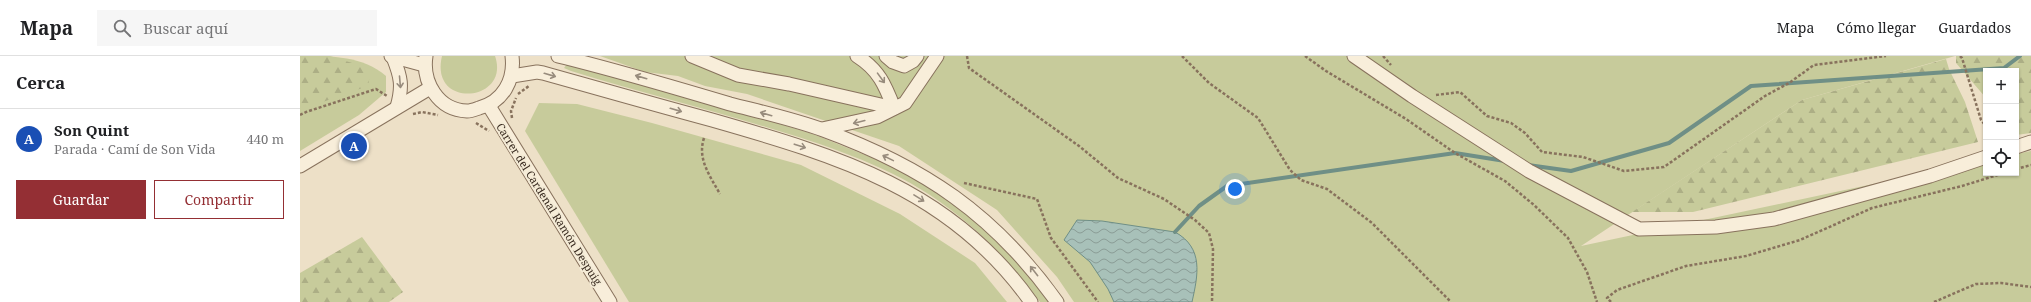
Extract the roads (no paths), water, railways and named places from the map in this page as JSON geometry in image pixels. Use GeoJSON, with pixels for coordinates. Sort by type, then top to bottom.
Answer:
{"type":"FeatureCollection","features":[{"type":"Feature","properties":{"kind":"street"},"geometry":{"type":"LineString","coordinates":[[300,166],[401,95],[401,79],[392,56],[425,61],[426,77],[430,88],[446,104],[467,111],[489,106],[504,93],[512,76],[512,56]]}},
{"type":"Feature","properties":{"kind":"street"},"geometry":{"type":"LineString","coordinates":[[558,56],[609,68],[822,129],[872,150],[918,172],[961,200],[998,231],[1025,259],[1057,302]]}},
{"type":"Feature","properties":{"kind":"street"},"geometry":{"type":"LineString","coordinates":[[590,56],[609,68]]}},
{"type":"Feature","properties":{"kind":"street"},"geometry":{"type":"LineString","coordinates":[[692,56],[714,61],[738,75],[789,84],[894,108]]}},
{"type":"Feature","properties":{"kind":"street"},"geometry":{"type":"LineString","coordinates":[[858,56],[871,65],[885,85],[894,108]]}},
{"type":"Feature","properties":{"kind":"street"},"geometry":{"type":"LineString","coordinates":[[871,65],[881,56]]}},
{"type":"Feature","properties":{"kind":"street"},"geometry":{"type":"LineString","coordinates":[[886,56],[893,62],[904,66],[913,61],[917,56]]}},
{"type":"Feature","properties":{"kind":"street"},"geometry":{"type":"LineString","coordinates":[[822,129],[877,117],[905,103],[937,56]]}},
{"type":"Feature","properties":{"kind":"street"},"geometry":{"type":"LineString","coordinates":[[1354,56],[1412,96],[1529,171],[1639,229],[1716,227],[1774,219],[1930,176],[1983,158]]}},
{"type":"Feature","properties":{"kind":"street"},"geometry":{"type":"LineString","coordinates":[[512,76],[537,72],[543,73],[781,140],[821,152],[861,168],[907,191],[948,216],[984,247],[1032,302]]}},
{"type":"Feature","properties":{"kind":"street"},"geometry":{"type":"LineString","coordinates":[[393,102],[430,88]]}},
{"type":"Feature","properties":{"kind":"street","name":"Carrer del Cardenal Ramón Despuig"},"geometry":{"type":"LineString","coordinates":[[489,106],[610,302]]}},
{"type":"Feature","properties":{"kind":"street"},"geometry":{"type":"LineString","coordinates":[[2019,146],[2031,142]]}},
{"type":"Feature","properties":{"kind":"water"},"geometry":{"type":"Polygon","coordinates":[[[1077,220],[1102,221],[1175,232],[1184,238],[1191,246],[1197,263],[1196,282],[1192,302],[1114,302],[1108,289],[1090,262],[1064,240],[1077,220]]]}},
{"type":"Feature","properties":{"kind":"waterway"},"geometry":{"type":"LineString","coordinates":[[1528,165],[1571,171],[1669,143],[1751,86],[2004,68],[2020,56]]}},
{"type":"Feature","properties":{"kind":"waterway"},"geometry":{"type":"LineString","coordinates":[[1175,232],[1199,206],[1227,186],[1455,153],[1505,161]]}},
{"type":"Feature","properties":{"kind":"place","name":"Son Quint"},"geometry":{"type":"Point","coordinates":[354,146]}}]}
